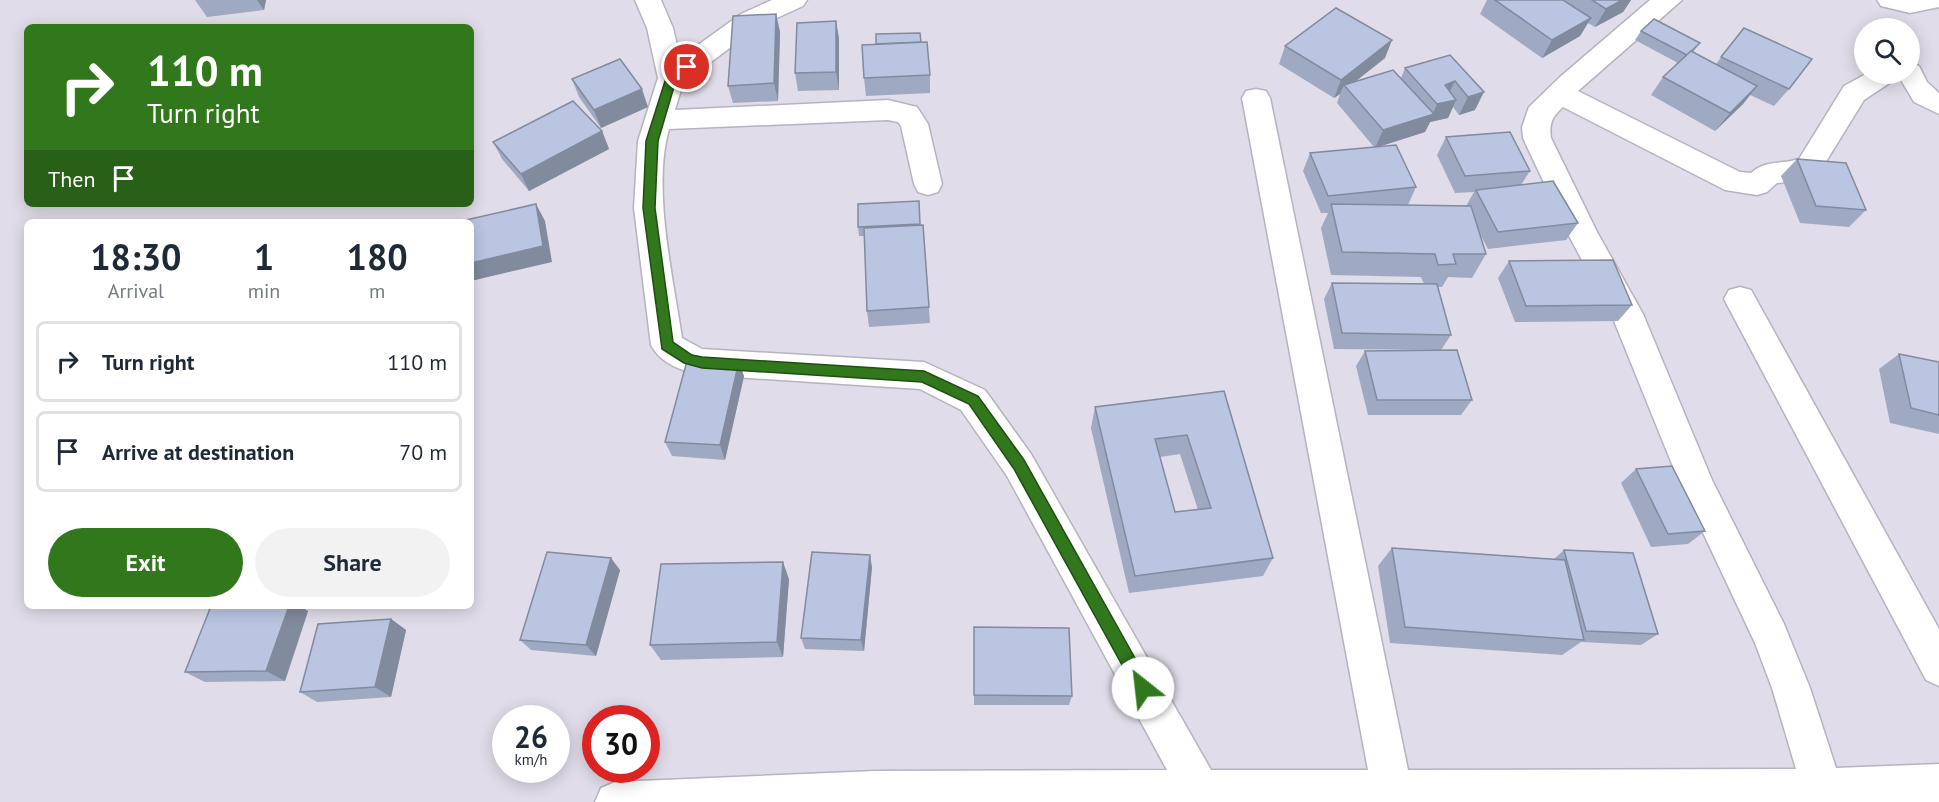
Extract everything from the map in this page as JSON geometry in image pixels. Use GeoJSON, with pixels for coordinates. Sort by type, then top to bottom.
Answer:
{"type":"FeatureCollection","features":[{"type":"Feature","properties":{"kind":"street"},"geometry":{"type":"LineString","coordinates":[[648,0],[660,27],[671,78],[652,141],[649,208],[667,345],[689,359],[702,362],[924,376],[973,400],[1019,465],[1200,790]]}},
{"type":"Feature","properties":{"kind":"street"},"geometry":{"type":"LineString","coordinates":[[671,78],[750,20],[794,0]]}},
{"type":"Feature","properties":{"kind":"street"},"geometry":{"type":"LineString","coordinates":[[1669,0],[1652,10],[1539,114],[1536,127],[1537,138],[1583,234],[1627,314],[1697,484],[1771,637],[1791,688],[1822,789]]}},
{"type":"Feature","properties":{"kind":"street"},"geometry":{"type":"LineString","coordinates":[[1903,11],[1935,0]]}},
{"type":"Feature","properties":{"kind":"street"},"geometry":{"type":"LineString","coordinates":[[1560,94],[1735,182],[1751,185],[1757,184],[1769,173],[1803,170],[1809,166],[1854,93],[1869,84]]}},
{"type":"Feature","properties":{"kind":"street"},"geometry":{"type":"LineString","coordinates":[[1913,84],[1920,93],[1939,104]]}},
{"type":"Feature","properties":{"kind":"street"},"geometry":{"type":"LineString","coordinates":[[1256,98],[1392,790]]}},
{"type":"Feature","properties":{"kind":"street"},"geometry":{"type":"LineString","coordinates":[[658,120],[888,110],[907,114],[914,124],[928,184]]}},
{"type":"Feature","properties":{"kind":"street"},"geometry":{"type":"LineString","coordinates":[[1740,299],[1939,667]]}},
{"type":"Feature","properties":{"kind":"street"},"geometry":{"type":"LineString","coordinates":[[615,802],[875,791],[1822,789],[1939,784]]}},
{"type":"Feature","properties":{"kind":"building"},"geometry":{"type":"Polygon","coordinates":[[[1495,0],[1563,0],[1591,18],[1552,40],[1495,0]]]}},
{"type":"Feature","properties":{"kind":"building"},"geometry":{"type":"Polygon","coordinates":[[[1592,0],[1622,0],[1606,9],[1592,0]]]}},
{"type":"Feature","properties":{"kind":"building"},"geometry":{"type":"Polygon","coordinates":[[[1336,8],[1392,40],[1341,80],[1285,46],[1336,8]]]}},
{"type":"Feature","properties":{"kind":"building"},"geometry":{"type":"Polygon","coordinates":[[[776,14],[774,83],[728,86],[733,16],[776,14]]]}},
{"type":"Feature","properties":{"kind":"building"},"geometry":{"type":"Polygon","coordinates":[[[1654,19],[1700,43],[1687,55],[1641,31],[1654,19]]]}},
{"type":"Feature","properties":{"kind":"building"},"geometry":{"type":"Polygon","coordinates":[[[836,21],[836,72],[795,73],[797,23],[836,21]]]}},
{"type":"Feature","properties":{"kind":"building"},"geometry":{"type":"Polygon","coordinates":[[[1744,28],[1812,59],[1789,89],[1721,57],[1744,28]]]}},
{"type":"Feature","properties":{"kind":"building"},"geometry":{"type":"Polygon","coordinates":[[[920,33],[921,42],[876,44],[876,34],[920,33]]]}},
{"type":"Feature","properties":{"kind":"building"},"geometry":{"type":"Polygon","coordinates":[[[927,42],[930,75],[864,78],[862,45],[927,42]]]}},
{"type":"Feature","properties":{"kind":"building"},"geometry":{"type":"Polygon","coordinates":[[[1691,51],[1757,86],[1730,113],[1663,77],[1691,51]]]}},
{"type":"Feature","properties":{"kind":"building"},"geometry":{"type":"Polygon","coordinates":[[[1450,55],[1484,92],[1468,97],[1455,81],[1445,85],[1456,100],[1437,104],[1405,68],[1450,55]]]}},
{"type":"Feature","properties":{"kind":"building"},"geometry":{"type":"Polygon","coordinates":[[[620,59],[642,89],[594,110],[572,79],[620,59]]]}},
{"type":"Feature","properties":{"kind":"building"},"geometry":{"type":"Polygon","coordinates":[[[1393,70],[1434,114],[1383,130],[1344,85],[1393,70]]]}},
{"type":"Feature","properties":{"kind":"building"},"geometry":{"type":"Polygon","coordinates":[[[573,101],[602,131],[521,174],[493,142],[573,101]]]}},
{"type":"Feature","properties":{"kind":"building"},"geometry":{"type":"Polygon","coordinates":[[[1510,132],[1530,171],[1465,176],[1446,137],[1510,132]]]}},
{"type":"Feature","properties":{"kind":"building"},"geometry":{"type":"Polygon","coordinates":[[[1396,145],[1416,187],[1328,196],[1310,153],[1396,145]]]}},
{"type":"Feature","properties":{"kind":"building"},"geometry":{"type":"Polygon","coordinates":[[[1797,159],[1846,163],[1866,210],[1816,206],[1797,159]]]}},
{"type":"Feature","properties":{"kind":"building"},"geometry":{"type":"Polygon","coordinates":[[[1553,181],[1578,223],[1498,232],[1476,190],[1553,181]]]}},
{"type":"Feature","properties":{"kind":"building"},"geometry":{"type":"Polygon","coordinates":[[[919,201],[920,224],[858,227],[858,204],[919,201]]]}},
{"type":"Feature","properties":{"kind":"building"},"geometry":{"type":"Polygon","coordinates":[[[536,204],[543,246],[474,262],[474,219],[470,219],[536,204]]]}},
{"type":"Feature","properties":{"kind":"building"},"geometry":{"type":"Polygon","coordinates":[[[1331,204],[1471,206],[1486,254],[1453,254],[1456,264],[1438,265],[1435,254],[1342,252],[1331,204]]]}},
{"type":"Feature","properties":{"kind":"building"},"geometry":{"type":"Polygon","coordinates":[[[923,225],[929,307],[867,311],[864,228],[923,225]]]}},
{"type":"Feature","properties":{"kind":"building"},"geometry":{"type":"Polygon","coordinates":[[[1613,260],[1632,305],[1526,306],[1509,261],[1613,260]]]}},
{"type":"Feature","properties":{"kind":"building"},"geometry":{"type":"Polygon","coordinates":[[[1332,283],[1437,284],[1451,335],[1342,333],[1332,283]]]}},
{"type":"Feature","properties":{"kind":"building"},"geometry":{"type":"Polygon","coordinates":[[[1457,350],[1472,400],[1377,400],[1365,351],[1457,350]]]}},
{"type":"Feature","properties":{"kind":"building"},"geometry":{"type":"Polygon","coordinates":[[[1899,354],[1939,362],[1939,415],[1911,408],[1899,354]]]}},
{"type":"Feature","properties":{"kind":"building"},"geometry":{"type":"Polygon","coordinates":[[[688,357],[739,361],[720,445],[665,442],[688,357]]]}},
{"type":"Feature","properties":{"kind":"building"},"geometry":{"type":"Polygon","coordinates":[[[1224,391],[1273,558],[1135,576],[1095,407],[1224,391]],[[1187,435],[1155,439],[1175,512],[1211,508],[1187,435]]]}},
{"type":"Feature","properties":{"kind":"building"},"geometry":{"type":"Polygon","coordinates":[[[1672,466],[1705,531],[1668,534],[1636,469],[1672,466]]]}},
{"type":"Feature","properties":{"kind":"building"},"geometry":{"type":"Polygon","coordinates":[[[1392,548],[1565,560],[1584,640],[1405,627],[1392,548]]]}},
{"type":"Feature","properties":{"kind":"building"},"geometry":{"type":"Polygon","coordinates":[[[1564,550],[1633,553],[1658,634],[1586,631],[1564,550]]]}},
{"type":"Feature","properties":{"kind":"building"},"geometry":{"type":"Polygon","coordinates":[[[547,552],[611,558],[586,645],[520,640],[547,552]]]}},
{"type":"Feature","properties":{"kind":"building"},"geometry":{"type":"Polygon","coordinates":[[[812,552],[870,555],[861,640],[801,638],[812,552]]]}},
{"type":"Feature","properties":{"kind":"building"},"geometry":{"type":"Polygon","coordinates":[[[783,562],[777,642],[650,645],[661,564],[783,562]]]}},
{"type":"Feature","properties":{"kind":"building"},"geometry":{"type":"Polygon","coordinates":[[[210,609],[288,609],[266,671],[185,672],[210,609]]]}},
{"type":"Feature","properties":{"kind":"building"},"geometry":{"type":"Polygon","coordinates":[[[391,619],[375,687],[300,692],[318,624],[391,619]]]}},
{"type":"Feature","properties":{"kind":"building"},"geometry":{"type":"Polygon","coordinates":[[[974,627],[1069,628],[1072,696],[974,695],[974,627]]]}},
{"type":"Feature","properties":{"kind":"route"},"geometry":{"type":"LineString","coordinates":[[687,67],[671,78],[652,141],[649,208],[667,345],[689,359],[702,362],[924,376],[973,400],[1019,465],[1143,688]]}}]}
